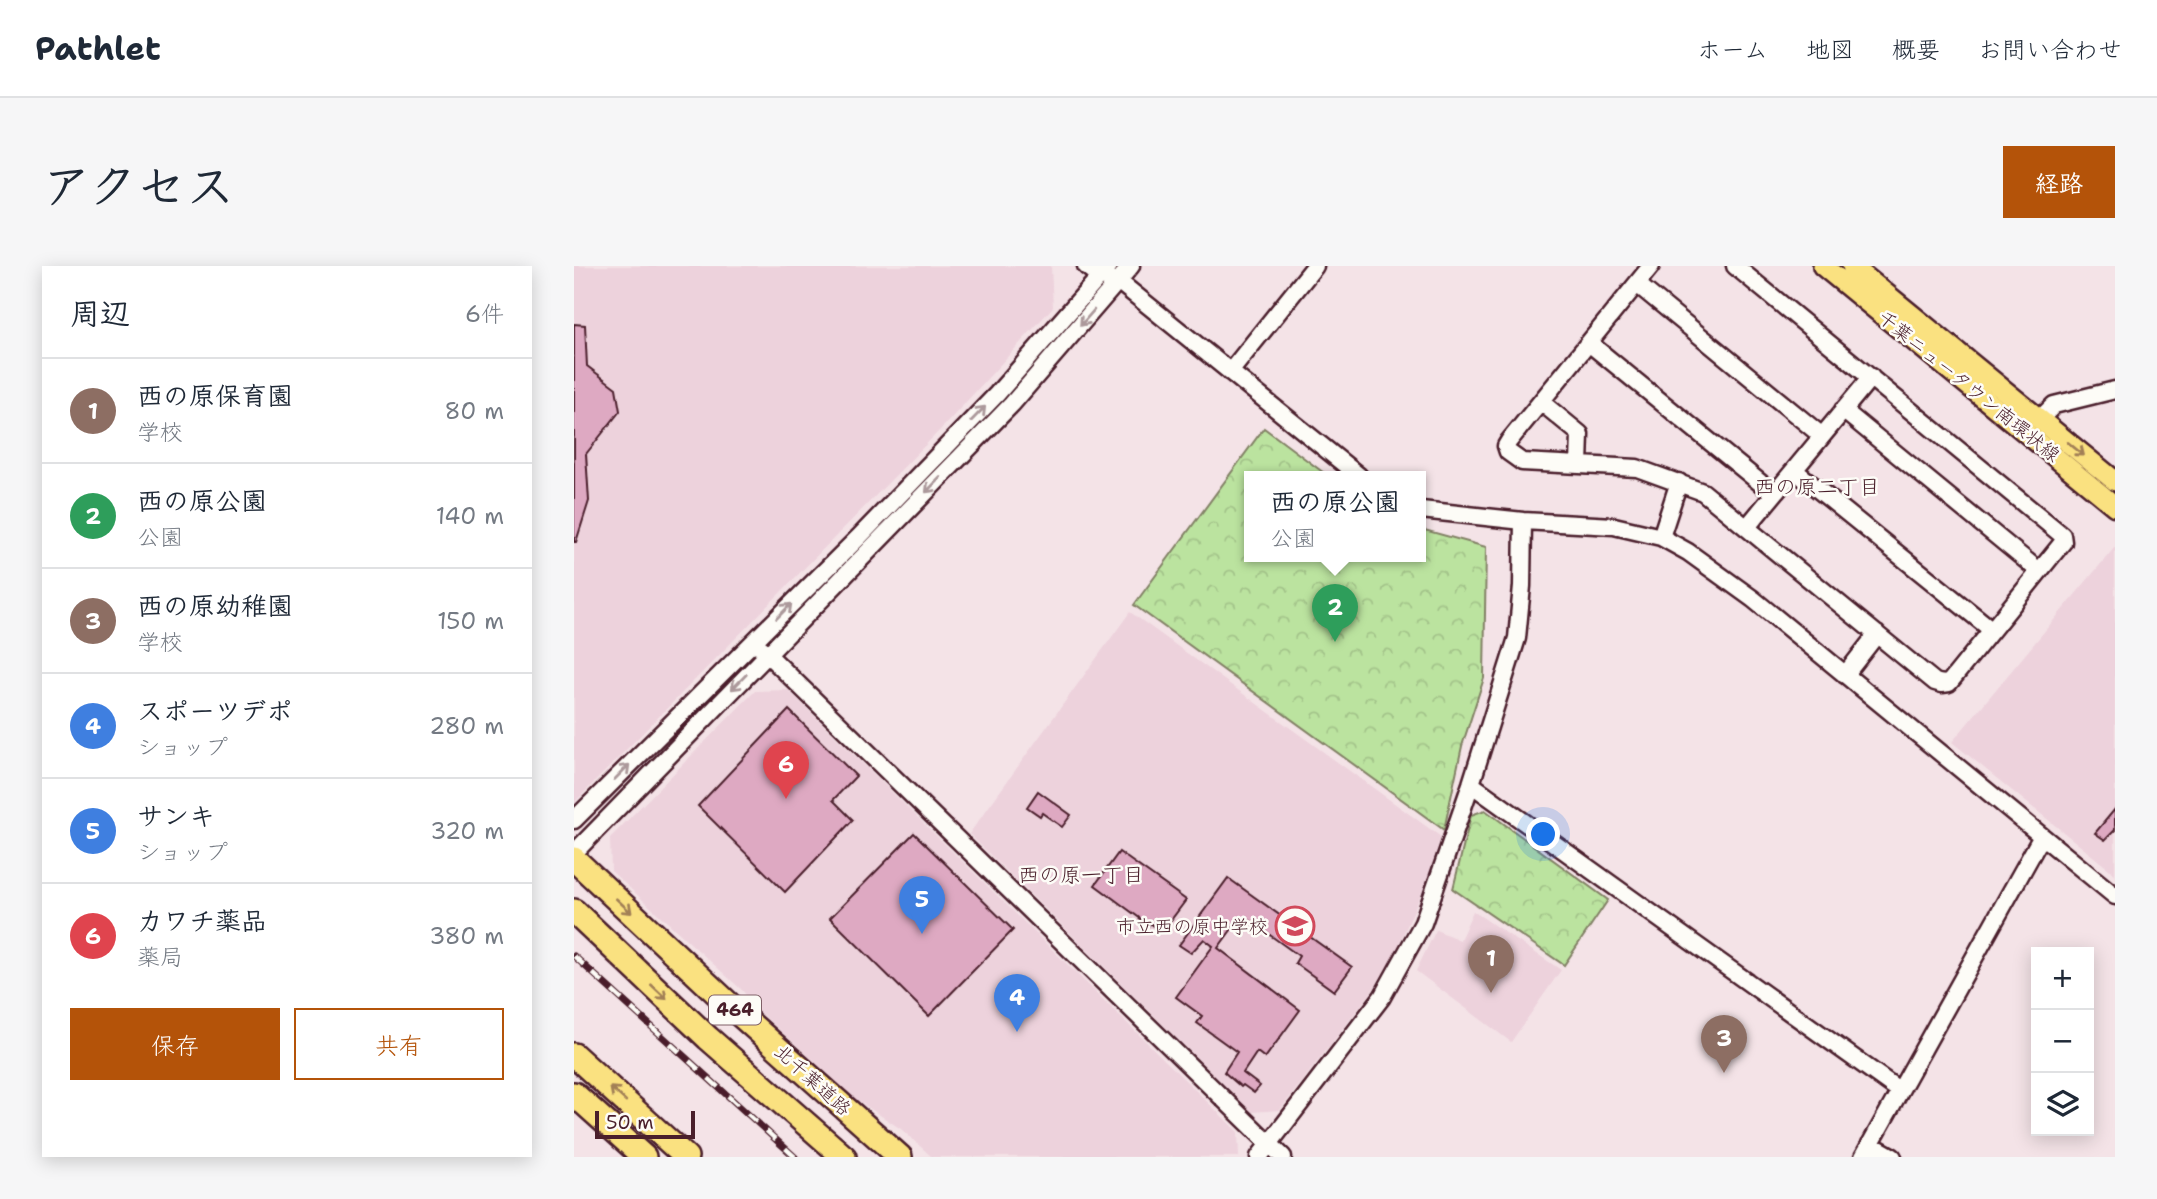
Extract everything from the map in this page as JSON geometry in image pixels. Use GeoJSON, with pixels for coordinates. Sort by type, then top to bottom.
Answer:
{"type":"FeatureCollection","features":[{"type":"Feature","properties":{"kind":"highway","name":"北千葉道路"},"geometry":{"type":"LineString","coordinates":[[574,859],[736,1011],[900,1157]]}},
{"type":"Feature","properties":{"kind":"highway","name":"北千葉道路"},"geometry":{"type":"LineString","coordinates":[[574,911],[708,1038],[844,1157]]}},
{"type":"Feature","properties":{"kind":"highway"},"geometry":{"type":"LineString","coordinates":[[574,1055],[686,1157]]}},
{"type":"Feature","properties":{"kind":"highway"},"geometry":{"type":"LineString","coordinates":[[574,1094],[644,1157]]}},
{"type":"Feature","properties":{"kind":"main road","name":"千葉ニュータウン南環状線"},"geometry":{"type":"LineString","coordinates":[[1823,266],[2115,506]]}},
{"type":"Feature","properties":{"kind":"main road","name":"千葉ニュータウン南環状線"},"geometry":{"type":"LineString","coordinates":[[1852,266],[2115,481]]}},
{"type":"Feature","properties":{"kind":"street"},"geometry":{"type":"LineString","coordinates":[[1086,266],[1110,273],[1353,471]]}},
{"type":"Feature","properties":{"kind":"street"},"geometry":{"type":"LineString","coordinates":[[574,820],[860,536],[1110,273],[1131,266]]}},
{"type":"Feature","properties":{"kind":"street"},"geometry":{"type":"LineString","coordinates":[[1230,372],[1315,266]]}},
{"type":"Feature","properties":{"kind":"street"},"geometry":{"type":"LineString","coordinates":[[1651,266],[1509,441],[1506,446],[1508,452],[1522,462],[1637,468],[1703,492],[1936,682],[1949,683],[2063,541],[2062,535],[1735,266]]}},
{"type":"Feature","properties":{"kind":"street"},"geometry":{"type":"LineString","coordinates":[[574,853],[1012,404],[1110,273]]}},
{"type":"Feature","properties":{"kind":"street"},"geometry":{"type":"LineString","coordinates":[[1637,284],[1822,436]]}},
{"type":"Feature","properties":{"kind":"street"},"geometry":{"type":"LineString","coordinates":[[1589,343],[1774,494]]}},
{"type":"Feature","properties":{"kind":"street"},"geometry":{"type":"LineString","coordinates":[[1747,527],[1871,377]]}},
{"type":"Feature","properties":{"kind":"street"},"geometry":{"type":"LineString","coordinates":[[2040,419],[2054,405],[2115,390]]}},
{"type":"Feature","properties":{"kind":"street"},"geometry":{"type":"LineString","coordinates":[[1541,402],[1580,434],[1579,465]]}},
{"type":"Feature","properties":{"kind":"street"},"geometry":{"type":"LineString","coordinates":[[1843,411],[2039,571]]}},
{"type":"Feature","properties":{"kind":"street"},"geometry":{"type":"LineString","coordinates":[[1794,470],[1992,630]]}},
{"type":"Feature","properties":{"kind":"street"},"geometry":{"type":"LineString","coordinates":[[1661,537],[1679,482]]}},
{"type":"Feature","properties":{"kind":"street"},"geometry":{"type":"LineString","coordinates":[[1426,511],[1522,521],[1614,526],[1661,537],[1688,552],[1720,573],[2115,895]]}},
{"type":"Feature","properties":{"kind":"street"},"geometry":{"type":"LineString","coordinates":[[1264,1151],[1382,997],[1406,957],[1432,900],[1517,638],[1522,586],[1522,521]]}},
{"type":"Feature","properties":{"kind":"street"},"geometry":{"type":"LineString","coordinates":[[1845,675],[1877,634]]}},
{"type":"Feature","properties":{"kind":"street"},"geometry":{"type":"LineString","coordinates":[[754,641],[1264,1151],[1283,1157]]}},
{"type":"Feature","properties":{"kind":"street"},"geometry":{"type":"LineString","coordinates":[[1471,784],[1900,1091]]}},
{"type":"Feature","properties":{"kind":"street"},"geometry":{"type":"LineString","coordinates":[[1893,1157],[1866,1150],[2042,836]]}},
{"type":"Feature","properties":{"kind":"shaded area"},"geometry":{"type":"Polygon","coordinates":[[[574,266],[1051,266],[1053,307],[944,426],[574,803],[574,266]]]}},
{"type":"Feature","properties":{"kind":"shaded area"},"geometry":{"type":"Polygon","coordinates":[[[2115,547],[2115,874],[1952,742],[2115,547]]]}},
{"type":"Feature","properties":{"kind":"shaded area"},"geometry":{"type":"Polygon","coordinates":[[[1130,612],[1441,837],[1426,883],[1396,951],[1373,990],[1280,1110],[1252,1112],[969,834],[1130,612]]]}},
{"type":"Feature","properties":{"kind":"shaded area"},"geometry":{"type":"Polygon","coordinates":[[[788,690],[1238,1132],[1239,1157],[932,1157],[901,1129],[857,1100],[754,1007],[743,991],[611,871],[610,838],[755,691],[788,690]]]}},
{"type":"Feature","properties":{"kind":"shaded area"},"geometry":{"type":"Polygon","coordinates":[[[1473,911],[1561,970],[1511,1042],[1416,971],[1436,930],[1460,940],[1473,911]]]}},
{"type":"Feature","properties":{"kind":"green space"},"geometry":{"type":"Polygon","coordinates":[[[1264,428],[1321,471],[1244,471],[1244,562],[1426,562],[1426,530],[1486,547],[1484,678],[1462,746],[1444,830],[1134,605],[1264,428]]]}},
{"type":"Feature","properties":{"kind":"green space"},"geometry":{"type":"Polygon","coordinates":[[[1485,810],[1608,900],[1564,965],[1453,889],[1471,815],[1485,810]]]}},
{"type":"Feature","properties":{"kind":"building"},"geometry":{"type":"Polygon","coordinates":[[[574,324],[585,325],[587,366],[616,388],[620,411],[586,454],[589,501],[576,542],[574,542],[574,324]]]}},
{"type":"Feature","properties":{"kind":"building"},"geometry":{"type":"Polygon","coordinates":[[[789,710],[856,776],[833,800],[853,820],[785,892],[698,806],[789,710]]]}},
{"type":"Feature","properties":{"kind":"building"},"geometry":{"type":"Polygon","coordinates":[[[1038,791],[1071,815],[1062,827],[1042,813],[1040,816],[1027,807],[1038,791]]]}},
{"type":"Feature","properties":{"kind":"building"},"geometry":{"type":"Polygon","coordinates":[[[2115,809],[2115,830],[2105,840],[2095,833],[2115,809]]]}},
{"type":"Feature","properties":{"kind":"building"},"geometry":{"type":"Polygon","coordinates":[[[914,833],[1013,930],[929,1016],[830,918],[914,833]]]}},
{"type":"Feature","properties":{"kind":"building"},"geometry":{"type":"Polygon","coordinates":[[[1119,852],[1186,900],[1162,932],[1095,885],[1119,852]]]}},
{"type":"Feature","properties":{"kind":"building"},"geometry":{"type":"Polygon","coordinates":[[[1228,878],[1352,967],[1334,991],[1295,963],[1299,956],[1249,920],[1244,926],[1237,922],[1218,948],[1300,1010],[1265,1058],[1257,1052],[1243,1073],[1260,1086],[1254,1093],[1243,1085],[1241,1087],[1224,1072],[1237,1052],[1197,1023],[1202,1016],[1176,997],[1213,946],[1204,939],[1191,953],[1179,945],[1228,878]]]}},
{"type":"Feature","properties":{"kind":"railway"},"geometry":{"type":"LineString","coordinates":[[574,956],[795,1157]]}},
{"type":"Feature","properties":{"kind":"place","name":"西の原公園"},"geometry":{"type":"Point","coordinates":[1335,642]}},
{"type":"Feature","properties":{"kind":"place","name":"カワチ薬品"},"geometry":{"type":"Point","coordinates":[786,799]}},
{"type":"Feature","properties":{"kind":"place","name":"市立西の原中学校"},"geometry":{"type":"Point","coordinates":[1295,926]}},
{"type":"Feature","properties":{"kind":"place","name":"サンキ"},"geometry":{"type":"Point","coordinates":[922,934]}},
{"type":"Feature","properties":{"kind":"place","name":"西の原保育園"},"geometry":{"type":"Point","coordinates":[1491,993]}},
{"type":"Feature","properties":{"kind":"place","name":"スポーツデポ"},"geometry":{"type":"Point","coordinates":[1017,1032]}},
{"type":"Feature","properties":{"kind":"place","name":"西の原幼稚園"},"geometry":{"type":"Point","coordinates":[1724,1073]}},
{"type":"Feature","properties":{"kind":"district","name":"西の原二丁目"},"geometry":{"type":"Point","coordinates":[1817,487]}},
{"type":"Feature","properties":{"kind":"district","name":"西の原一丁目"},"geometry":{"type":"Point","coordinates":[1081,875]}}]}
